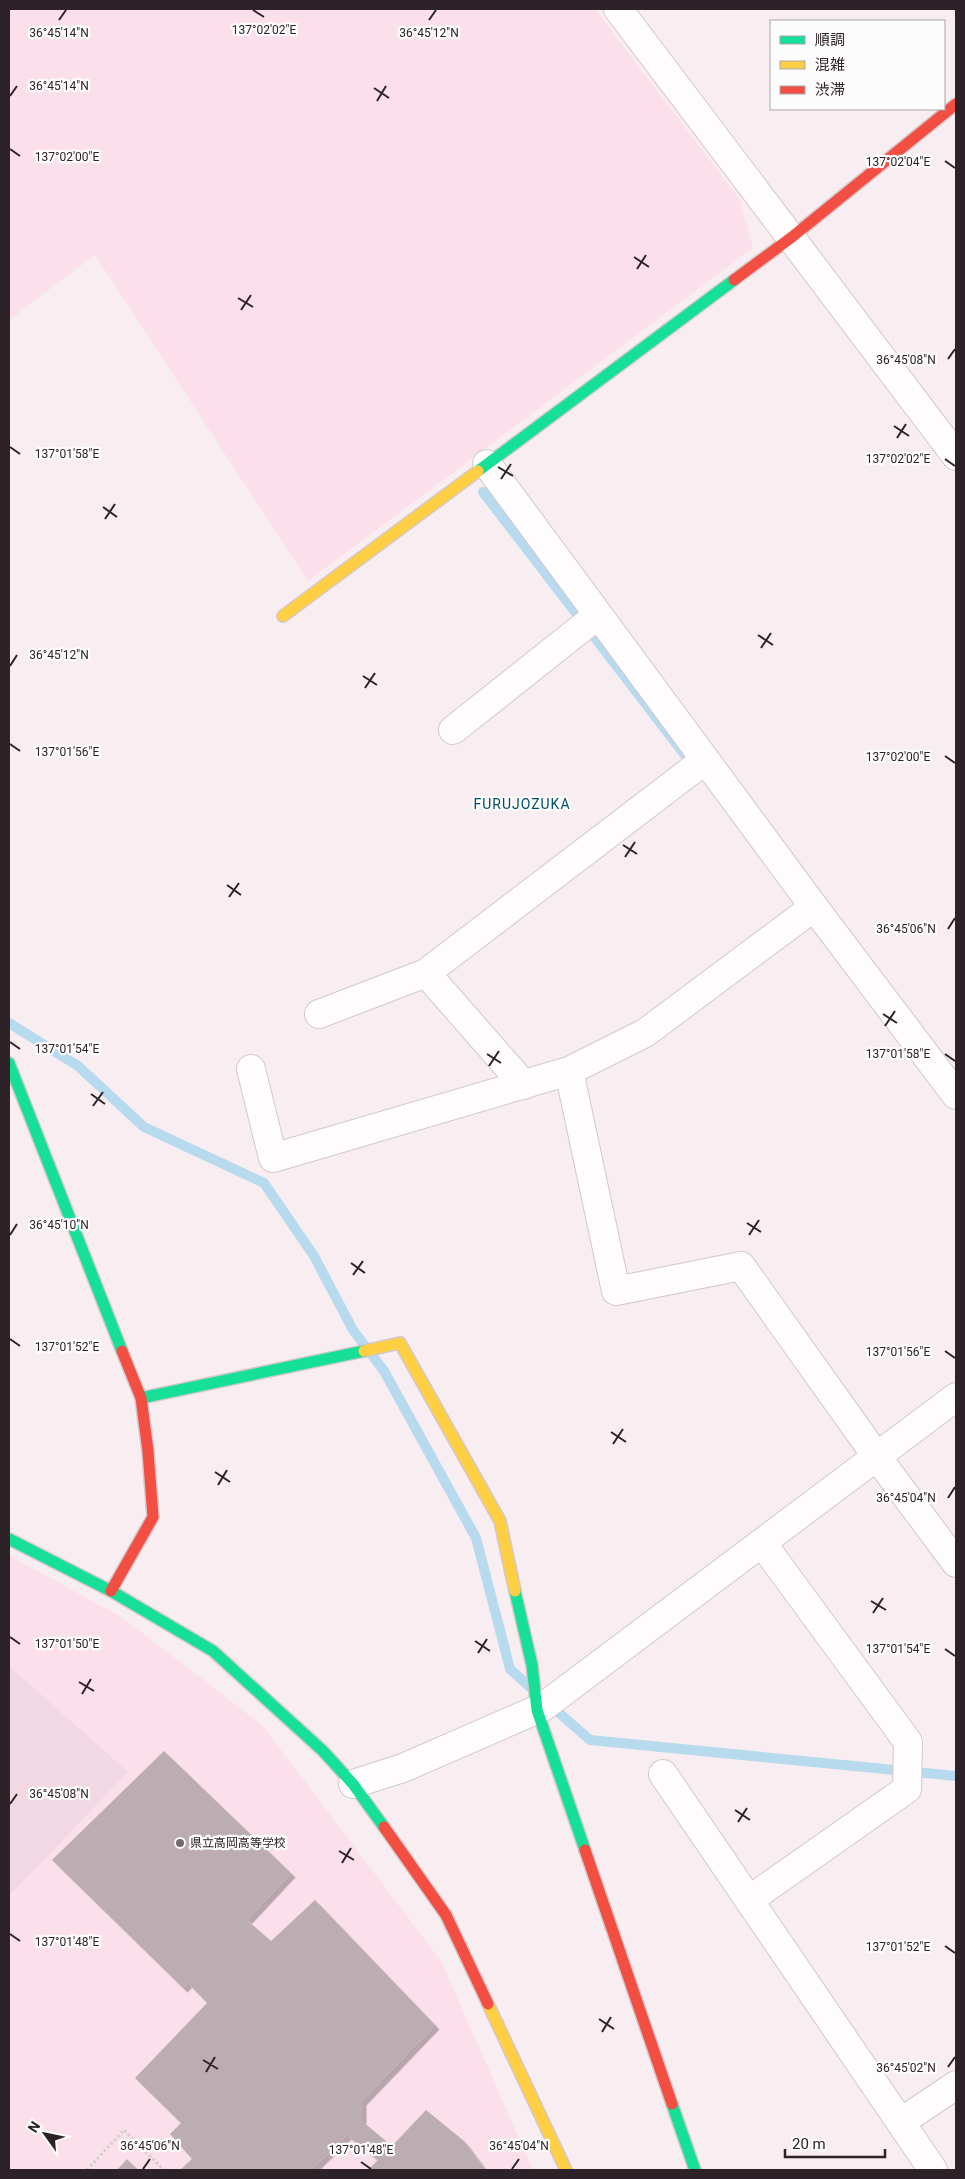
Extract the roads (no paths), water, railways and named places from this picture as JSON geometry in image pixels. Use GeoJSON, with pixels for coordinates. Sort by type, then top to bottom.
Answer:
{"type":"FeatureCollection","features":[{"type":"Feature","properties":{"kind":"street"},"geometry":{"type":"LineString","coordinates":[[618,9],[956,456]]}},
{"type":"Feature","properties":{"kind":"street"},"geometry":{"type":"LineString","coordinates":[[283,616],[792,237],[956,104]]}},
{"type":"Feature","properties":{"kind":"street"},"geometry":{"type":"LineString","coordinates":[[487,464],[814,907],[956,1095]]}},
{"type":"Feature","properties":{"kind":"street"},"geometry":{"type":"LineString","coordinates":[[453,730],[598,615]]}},
{"type":"Feature","properties":{"kind":"street"},"geometry":{"type":"LineString","coordinates":[[319,1014],[426,973],[705,760]]}},
{"type":"Feature","properties":{"kind":"street"},"geometry":{"type":"LineString","coordinates":[[251,1069],[273,1158],[568,1071],[645,1033],[814,907]]}},
{"type":"Feature","properties":{"kind":"street"},"geometry":{"type":"LineString","coordinates":[[426,973],[524,1085]]}},
{"type":"Feature","properties":{"kind":"street"},"geometry":{"type":"LineString","coordinates":[[9,1063],[141,1398],[148,1452],[153,1517],[111,1591]]}},
{"type":"Feature","properties":{"kind":"street"},"geometry":{"type":"LineString","coordinates":[[568,1071],[616,1291],[742,1266],[877,1457],[956,1563]]}},
{"type":"Feature","properties":{"kind":"street"},"geometry":{"type":"LineString","coordinates":[[141,1398],[400,1343],[500,1521],[532,1665],[538,1705],[695,2170]]}},
{"type":"Feature","properties":{"kind":"street"},"geometry":{"type":"LineString","coordinates":[[353,1784],[403,1768],[565,1691],[956,1397]]}},
{"type":"Feature","properties":{"kind":"street"},"geometry":{"type":"LineString","coordinates":[[9,1539],[111,1591],[213,1651],[323,1751],[353,1784],[446,1914],[566,2170]]}},
{"type":"Feature","properties":{"kind":"street"},"geometry":{"type":"LineString","coordinates":[[749,1900],[907,1789],[908,1742],[762,1543]]}},
{"type":"Feature","properties":{"kind":"street"},"geometry":{"type":"LineString","coordinates":[[663,1774],[933,2170]]}},
{"type":"Feature","properties":{"kind":"street"},"geometry":{"type":"LineString","coordinates":[[902,2122],[956,2085]]}},
{"type":"Feature","properties":{"kind":"waterway"},"geometry":{"type":"LineString","coordinates":[[483,492],[688,759]]}},
{"type":"Feature","properties":{"kind":"waterway"},"geometry":{"type":"LineString","coordinates":[[9,1023],[78,1066],[144,1127],[264,1183],[314,1256],[353,1330],[384,1371],[476,1538],[510,1669],[530,1687]]}},
{"type":"Feature","properties":{"kind":"waterway"},"geometry":{"type":"LineString","coordinates":[[550,1705],[590,1740],[956,1776]]}},
{"type":"Feature","properties":{"kind":"place","name":"県立高岡高等学校"},"geometry":{"type":"Point","coordinates":[180,1843]}},
{"type":"Feature","properties":{"kind":"district","name":"FURUJOZUKA"},"geometry":{"type":"Point","coordinates":[522,804]}}]}
